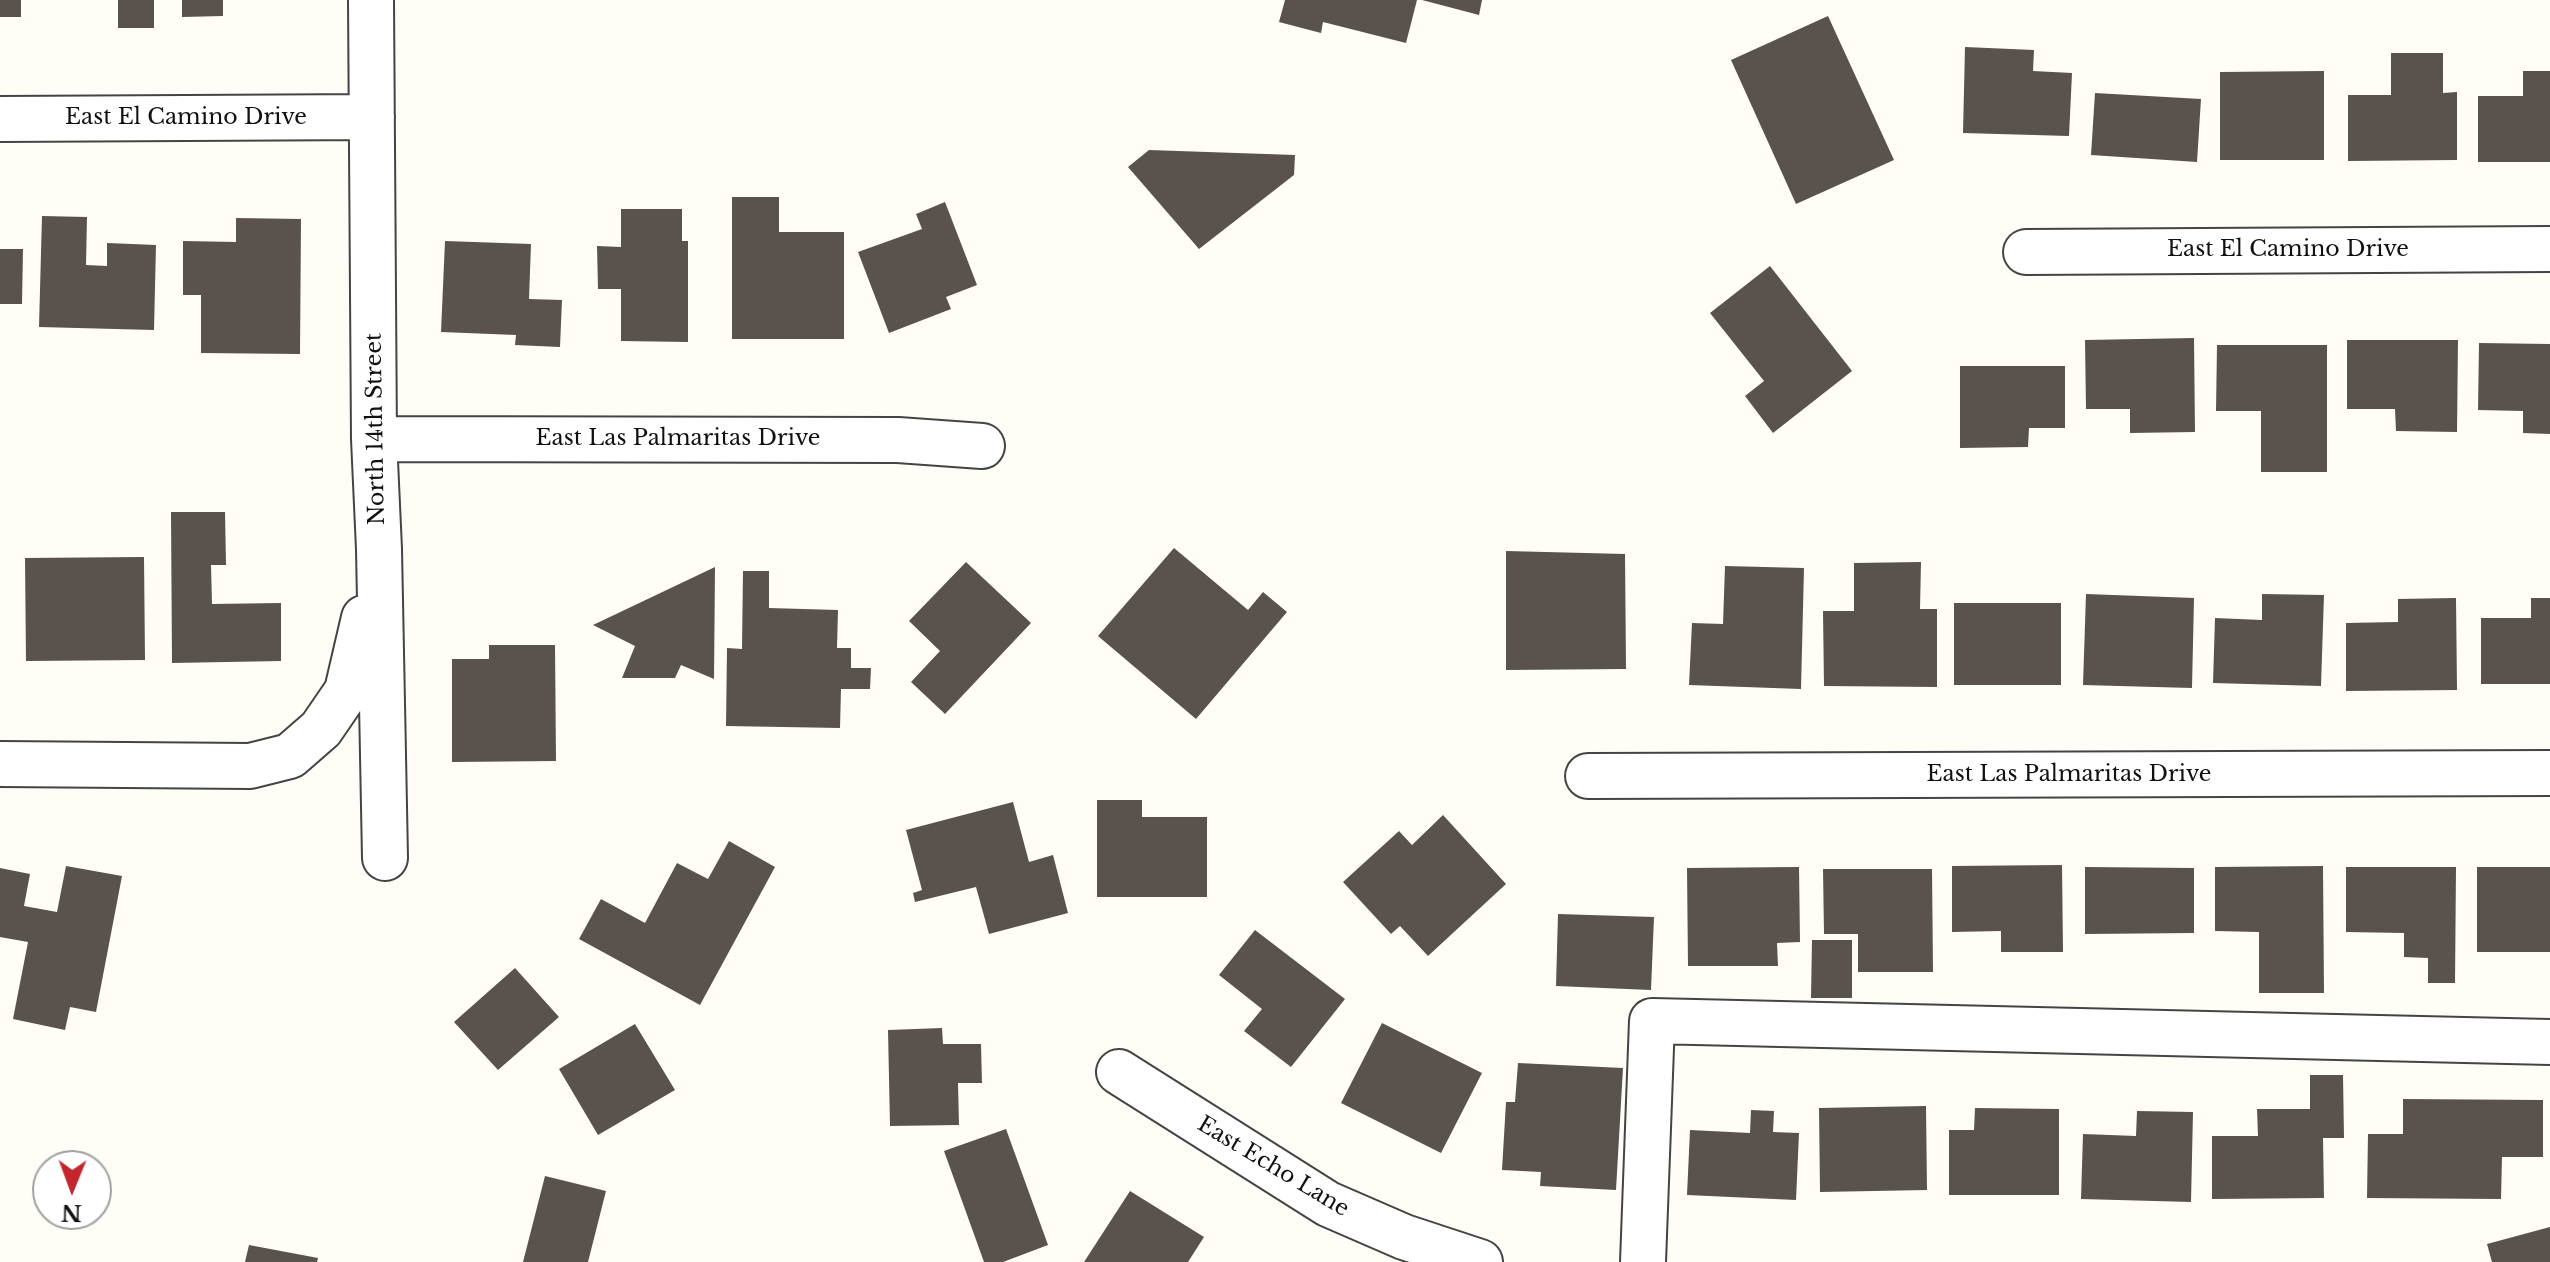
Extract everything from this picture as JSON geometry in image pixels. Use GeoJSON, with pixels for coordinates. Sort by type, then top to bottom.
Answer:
{"type":"FeatureCollection","features":[{"type":"Feature","properties":{"kind":"street","name":"North 14th Street"},"geometry":{"type":"LineString","coordinates":[[371,0],[374,439],[385,858]]}},
{"type":"Feature","properties":{"kind":"street","name":"East El Camino Drive"},"geometry":{"type":"LineString","coordinates":[[0,119],[372,117]]}},
{"type":"Feature","properties":{"kind":"street","name":"East El Camino Drive"},"geometry":{"type":"LineString","coordinates":[[2026,252],[2550,249]]}},
{"type":"Feature","properties":{"kind":"street","name":"East Las Palmaritas Drive"},"geometry":{"type":"LineString","coordinates":[[374,439],[882,440],[982,446]]}},
{"type":"Feature","properties":{"kind":"street"},"geometry":{"type":"LineString","coordinates":[[0,764],[250,766],[290,756],[321,729],[347,691],[379,549]]}},
{"type":"Feature","properties":{"kind":"street","name":"East Las Palmaritas Drive"},"geometry":{"type":"LineString","coordinates":[[1588,776],[2550,773]]}},
{"type":"Feature","properties":{"kind":"street"},"geometry":{"type":"LineString","coordinates":[[1643,1262],[1652,1021],[2550,1042]]}},
{"type":"Feature","properties":{"kind":"street","name":"East Echo Lane"},"geometry":{"type":"LineString","coordinates":[[1119,1072],[1328,1204],[1462,1260]]}},
{"type":"Feature","properties":{"kind":"building"},"geometry":{"type":"Polygon","coordinates":[[[0,0],[21,0],[21,17],[0,17],[0,0]]]}},
{"type":"Feature","properties":{"kind":"building"},"geometry":{"type":"Polygon","coordinates":[[[118,0],[154,0],[154,28],[118,28],[118,0]]]}},
{"type":"Feature","properties":{"kind":"building"},"geometry":{"type":"Polygon","coordinates":[[[182,0],[223,0],[223,16],[182,17],[182,0]]]}},
{"type":"Feature","properties":{"kind":"building"},"geometry":{"type":"Polygon","coordinates":[[[1285,0],[1417,0],[1406,43],[1323,22],[1321,33],[1279,22],[1285,0]]]}},
{"type":"Feature","properties":{"kind":"building"},"geometry":{"type":"Polygon","coordinates":[[[1422,0],[1482,0],[1479,15],[1422,0]]]}},
{"type":"Feature","properties":{"kind":"building"},"geometry":{"type":"Polygon","coordinates":[[[1828,16],[1894,160],[1796,204],[1731,60],[1828,16]]]}},
{"type":"Feature","properties":{"kind":"building"},"geometry":{"type":"Polygon","coordinates":[[[1965,47],[2034,50],[2033,71],[2072,73],[2069,136],[1963,133],[1965,47]]]}},
{"type":"Feature","properties":{"kind":"building"},"geometry":{"type":"Polygon","coordinates":[[[2391,53],[2443,53],[2443,93],[2457,92],[2457,160],[2348,161],[2348,95],[2391,95],[2391,53]]]}},
{"type":"Feature","properties":{"kind":"building"},"geometry":{"type":"Polygon","coordinates":[[[2324,71],[2324,160],[2220,160],[2220,72],[2324,71]]]}},
{"type":"Feature","properties":{"kind":"building"},"geometry":{"type":"Polygon","coordinates":[[[2523,71],[2550,71],[2550,162],[2478,162],[2478,96],[2523,96],[2523,71]]]}},
{"type":"Feature","properties":{"kind":"building"},"geometry":{"type":"Polygon","coordinates":[[[2095,93],[2201,99],[2197,162],[2091,155],[2095,93]]]}},
{"type":"Feature","properties":{"kind":"building"},"geometry":{"type":"Polygon","coordinates":[[[1149,150],[1295,155],[1294,175],[1199,249],[1128,167],[1149,150]]]}},
{"type":"Feature","properties":{"kind":"building"},"geometry":{"type":"Polygon","coordinates":[[[732,197],[779,197],[779,232],[844,232],[844,339],[732,339],[732,197]]]}},
{"type":"Feature","properties":{"kind":"building"},"geometry":{"type":"Polygon","coordinates":[[[945,202],[977,285],[946,297],[951,309],[889,333],[858,252],[922,229],[916,214],[945,202]]]}},
{"type":"Feature","properties":{"kind":"building"},"geometry":{"type":"Polygon","coordinates":[[[621,209],[682,209],[682,241],[688,241],[688,342],[621,341],[621,289],[598,289],[597,246],[621,247],[621,209]]]}},
{"type":"Feature","properties":{"kind":"building"},"geometry":{"type":"Polygon","coordinates":[[[42,216],[87,217],[86,265],[107,266],[107,243],[156,245],[154,330],[39,327],[42,216]]]}},
{"type":"Feature","properties":{"kind":"building"},"geometry":{"type":"Polygon","coordinates":[[[236,218],[301,219],[300,354],[201,353],[201,295],[183,295],[183,241],[236,242],[236,218]]]}},
{"type":"Feature","properties":{"kind":"building"},"geometry":{"type":"Polygon","coordinates":[[[445,241],[531,244],[529,299],[562,300],[560,347],[515,345],[516,335],[441,332],[445,241]]]}},
{"type":"Feature","properties":{"kind":"building"},"geometry":{"type":"Polygon","coordinates":[[[0,249],[23,249],[22,304],[0,304],[0,249]]]}},
{"type":"Feature","properties":{"kind":"building"},"geometry":{"type":"Polygon","coordinates":[[[1770,266],[1852,371],[1773,433],[1745,396],[1764,381],[1710,313],[1770,266]]]}},
{"type":"Feature","properties":{"kind":"building"},"geometry":{"type":"Polygon","coordinates":[[[2194,338],[2195,432],[2130,433],[2130,409],[2086,409],[2085,340],[2194,338]]]}},
{"type":"Feature","properties":{"kind":"building"},"geometry":{"type":"Polygon","coordinates":[[[2347,340],[2458,340],[2457,432],[2396,431],[2395,409],[2347,409],[2347,340]]]}},
{"type":"Feature","properties":{"kind":"building"},"geometry":{"type":"Polygon","coordinates":[[[2479,343],[2550,344],[2550,434],[2523,433],[2523,411],[2478,410],[2479,343]]]}},
{"type":"Feature","properties":{"kind":"building"},"geometry":{"type":"Polygon","coordinates":[[[2217,345],[2327,345],[2327,472],[2261,472],[2261,411],[2216,411],[2217,345]]]}},
{"type":"Feature","properties":{"kind":"building"},"geometry":{"type":"Polygon","coordinates":[[[1960,366],[2065,366],[2065,428],[2029,428],[2028,447],[1960,448],[1960,366]]]}},
{"type":"Feature","properties":{"kind":"building"},"geometry":{"type":"Polygon","coordinates":[[[171,512],[225,512],[226,565],[211,565],[212,604],[281,603],[281,661],[172,663],[171,512]]]}},
{"type":"Feature","properties":{"kind":"building"},"geometry":{"type":"Polygon","coordinates":[[[1174,548],[1248,610],[1263,592],[1287,612],[1196,719],[1098,636],[1174,548]]]}},
{"type":"Feature","properties":{"kind":"building"},"geometry":{"type":"Polygon","coordinates":[[[1506,551],[1625,554],[1626,669],[1506,670],[1506,551]]]}},
{"type":"Feature","properties":{"kind":"building"},"geometry":{"type":"Polygon","coordinates":[[[144,557],[145,660],[26,661],[25,558],[144,557]]]}},
{"type":"Feature","properties":{"kind":"building"},"geometry":{"type":"Polygon","coordinates":[[[966,562],[1031,623],[945,714],[911,682],[940,651],[909,621],[966,562]]]}},
{"type":"Feature","properties":{"kind":"building"},"geometry":{"type":"Polygon","coordinates":[[[1921,562],[1920,609],[1937,609],[1937,687],[1824,686],[1823,611],[1854,611],[1854,563],[1921,562]]]}},
{"type":"Feature","properties":{"kind":"building"},"geometry":{"type":"Polygon","coordinates":[[[1725,566],[1804,568],[1801,689],[1689,685],[1692,623],[1723,624],[1725,566]]]}},
{"type":"Feature","properties":{"kind":"building"},"geometry":{"type":"Polygon","coordinates":[[[715,567],[714,679],[681,665],[675,678],[622,678],[635,646],[593,625],[715,567]]]}},
{"type":"Feature","properties":{"kind":"building"},"geometry":{"type":"Polygon","coordinates":[[[743,571],[769,571],[769,608],[838,610],[837,648],[851,648],[851,668],[871,668],[870,689],[841,689],[840,728],[726,726],[727,648],[742,649],[743,571]]]}},
{"type":"Feature","properties":{"kind":"building"},"geometry":{"type":"Polygon","coordinates":[[[2086,594],[2194,598],[2192,688],[2083,685],[2086,594]]]}},
{"type":"Feature","properties":{"kind":"building"},"geometry":{"type":"Polygon","coordinates":[[[2262,594],[2324,595],[2321,686],[2213,683],[2215,618],[2262,620],[2262,594]]]}},
{"type":"Feature","properties":{"kind":"building"},"geometry":{"type":"Polygon","coordinates":[[[2456,598],[2457,690],[2346,691],[2346,623],[2398,622],[2398,599],[2456,598]]]}},
{"type":"Feature","properties":{"kind":"building"},"geometry":{"type":"Polygon","coordinates":[[[2531,598],[2550,598],[2550,684],[2481,684],[2481,618],[2531,618],[2531,598]]]}},
{"type":"Feature","properties":{"kind":"building"},"geometry":{"type":"Polygon","coordinates":[[[1954,603],[2061,603],[2061,685],[1954,685],[1954,603]]]}},
{"type":"Feature","properties":{"kind":"building"},"geometry":{"type":"Polygon","coordinates":[[[489,645],[555,645],[556,761],[452,762],[452,659],[489,659],[489,645]]]}},
{"type":"Feature","properties":{"kind":"building"},"geometry":{"type":"Polygon","coordinates":[[[1097,800],[1142,800],[1142,817],[1207,817],[1207,897],[1097,897],[1097,800]]]}},
{"type":"Feature","properties":{"kind":"building"},"geometry":{"type":"Polygon","coordinates":[[[1013,802],[1029,862],[1053,855],[1068,913],[989,934],[976,887],[915,902],[913,893],[922,890],[906,830],[1013,802]]]}},
{"type":"Feature","properties":{"kind":"building"},"geometry":{"type":"Polygon","coordinates":[[[1443,815],[1506,884],[1428,956],[1400,926],[1391,934],[1343,882],[1399,831],[1412,845],[1443,815]]]}},
{"type":"Feature","properties":{"kind":"building"},"geometry":{"type":"Polygon","coordinates":[[[729,841],[775,867],[700,1005],[579,939],[601,899],[645,923],[677,863],[708,879],[729,841]]]}},
{"type":"Feature","properties":{"kind":"building"},"geometry":{"type":"Polygon","coordinates":[[[2062,865],[2063,952],[2001,952],[2001,931],[1952,932],[1952,866],[2062,865]]]}},
{"type":"Feature","properties":{"kind":"building"},"geometry":{"type":"Polygon","coordinates":[[[66,866],[122,876],[96,1012],[70,1007],[65,1030],[13,1019],[28,942],[0,937],[0,868],[30,874],[24,906],[57,912],[66,866]]]}},
{"type":"Feature","properties":{"kind":"building"},"geometry":{"type":"Polygon","coordinates":[[[2323,866],[2324,993],[2259,993],[2259,932],[2215,931],[2215,867],[2323,866]]]}},
{"type":"Feature","properties":{"kind":"building"},"geometry":{"type":"Polygon","coordinates":[[[1799,867],[1800,942],[1777,943],[1778,966],[1688,966],[1687,868],[1799,867]]]}},
{"type":"Feature","properties":{"kind":"building"},"geometry":{"type":"Polygon","coordinates":[[[2085,867],[2194,868],[2194,933],[2085,934],[2085,867]]]}},
{"type":"Feature","properties":{"kind":"building"},"geometry":{"type":"Polygon","coordinates":[[[2346,867],[2456,867],[2455,983],[2428,983],[2428,958],[2404,957],[2404,933],[2346,932],[2346,867]]]}},
{"type":"Feature","properties":{"kind":"building"},"geometry":{"type":"Polygon","coordinates":[[[2477,867],[2550,867],[2550,952],[2477,952],[2477,867]]]}},
{"type":"Feature","properties":{"kind":"building"},"geometry":{"type":"Polygon","coordinates":[[[1823,869],[1932,869],[1933,972],[1858,972],[1858,934],[1824,934],[1823,869]]]}},
{"type":"Feature","properties":{"kind":"building"},"geometry":{"type":"Polygon","coordinates":[[[1558,914],[1654,917],[1651,990],[1556,986],[1558,914]]]}},
{"type":"Feature","properties":{"kind":"building"},"geometry":{"type":"Polygon","coordinates":[[[1255,930],[1345,999],[1291,1067],[1244,1031],[1262,1009],[1219,975],[1255,930]]]}},
{"type":"Feature","properties":{"kind":"building"},"geometry":{"type":"Polygon","coordinates":[[[1812,940],[1852,940],[1852,998],[1811,998],[1812,940]]]}},
{"type":"Feature","properties":{"kind":"building"},"geometry":{"type":"Polygon","coordinates":[[[515,968],[559,1017],[498,1070],[454,1022],[515,968]]]}},
{"type":"Feature","properties":{"kind":"building"},"geometry":{"type":"Polygon","coordinates":[[[1382,1023],[1482,1073],[1441,1153],[1341,1103],[1382,1023]]]}},
{"type":"Feature","properties":{"kind":"building"},"geometry":{"type":"Polygon","coordinates":[[[635,1024],[675,1090],[598,1135],[559,1069],[635,1024]]]}},
{"type":"Feature","properties":{"kind":"building"},"geometry":{"type":"Polygon","coordinates":[[[942,1028],[943,1044],[981,1044],[982,1083],[958,1083],[959,1125],[890,1126],[888,1030],[942,1028]]]}},
{"type":"Feature","properties":{"kind":"building"},"geometry":{"type":"Polygon","coordinates":[[[1518,1063],[1623,1068],[1616,1190],[1540,1186],[1541,1172],[1502,1170],[1506,1102],[1515,1102],[1518,1063]]]}},
{"type":"Feature","properties":{"kind":"building"},"geometry":{"type":"Polygon","coordinates":[[[2310,1075],[2343,1075],[2344,1138],[2323,1138],[2324,1198],[2212,1199],[2212,1136],[2258,1136],[2257,1109],[2310,1109],[2310,1075]]]}},
{"type":"Feature","properties":{"kind":"building"},"geometry":{"type":"Polygon","coordinates":[[[2403,1099],[2543,1100],[2543,1157],[2502,1157],[2501,1199],[2367,1198],[2368,1134],[2403,1134],[2403,1099]]]}},
{"type":"Feature","properties":{"kind":"building"},"geometry":{"type":"Polygon","coordinates":[[[1926,1106],[1927,1190],[1820,1192],[1819,1108],[1926,1106]]]}},
{"type":"Feature","properties":{"kind":"building"},"geometry":{"type":"Polygon","coordinates":[[[1975,1108],[2059,1109],[2059,1195],[1949,1195],[1949,1130],[1974,1130],[1975,1108]]]}},
{"type":"Feature","properties":{"kind":"building"},"geometry":{"type":"Polygon","coordinates":[[[1751,1110],[1774,1111],[1773,1132],[1799,1133],[1796,1200],[1687,1195],[1690,1130],[1750,1133],[1751,1110]]]}},
{"type":"Feature","properties":{"kind":"building"},"geometry":{"type":"Polygon","coordinates":[[[2137,1111],[2193,1112],[2191,1202],[2081,1199],[2083,1134],[2136,1136],[2137,1111]]]}},
{"type":"Feature","properties":{"kind":"building"},"geometry":{"type":"Polygon","coordinates":[[[1006,1129],[1048,1245],[1003,1262],[984,1262],[944,1151],[1006,1129]]]}},
{"type":"Feature","properties":{"kind":"building"},"geometry":{"type":"Polygon","coordinates":[[[545,1176],[606,1191],[588,1262],[523,1262],[545,1176]]]}},
{"type":"Feature","properties":{"kind":"building"},"geometry":{"type":"Polygon","coordinates":[[[1130,1191],[1204,1237],[1188,1262],[1084,1262],[1130,1191]]]}},
{"type":"Feature","properties":{"kind":"building"},"geometry":{"type":"Polygon","coordinates":[[[2550,1227],[2550,1262],[2492,1262],[2487,1244],[2550,1227]]]}},
{"type":"Feature","properties":{"kind":"building"},"geometry":{"type":"Polygon","coordinates":[[[249,1245],[318,1258],[317,1262],[245,1262],[249,1245]]]}}]}
